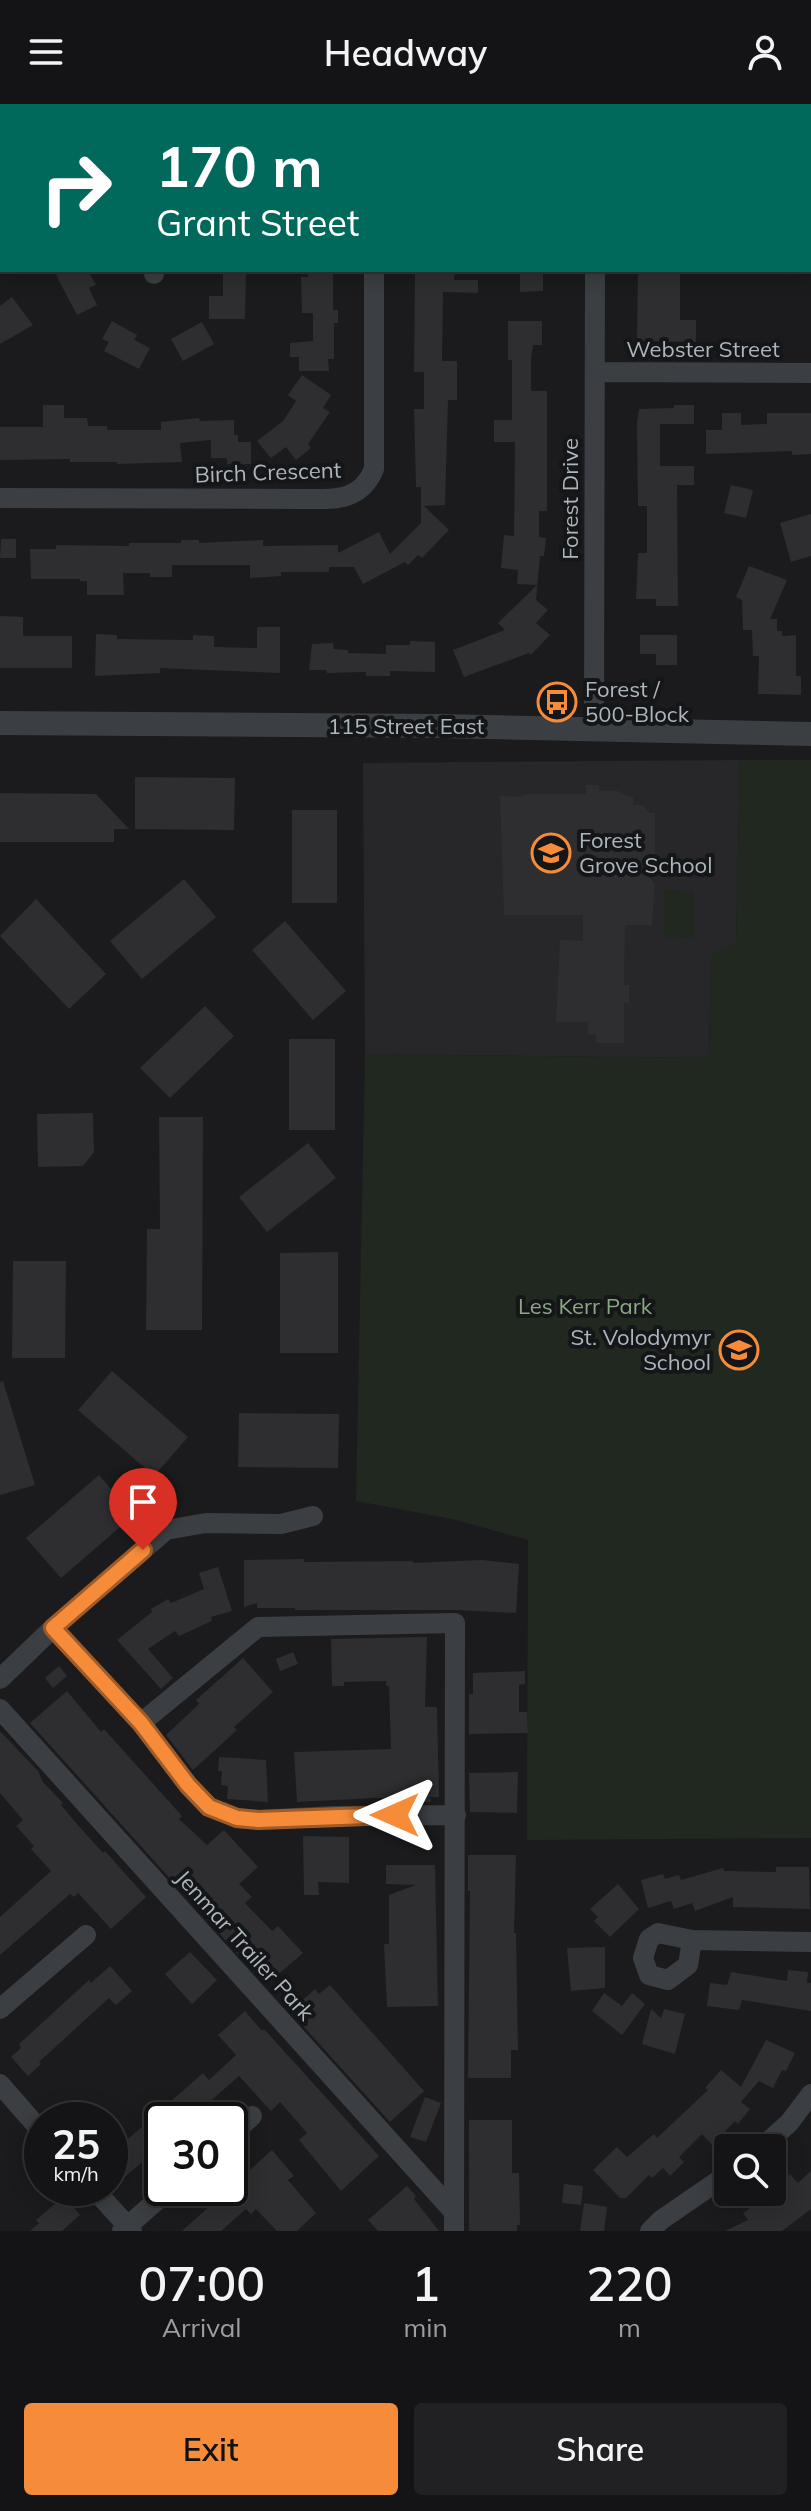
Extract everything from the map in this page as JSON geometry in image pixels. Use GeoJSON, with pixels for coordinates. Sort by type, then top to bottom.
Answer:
{"type":"FeatureCollection","features":[{"type":"Feature","properties":{"kind":"street","name":"Birch Crescent"},"geometry":{"type":"LineString","coordinates":[[0,498],[324,499],[344,498],[362,489],[374,469],[374,272]]}},
{"type":"Feature","properties":{"kind":"street","name":"Forest Drive"},"geometry":{"type":"LineString","coordinates":[[594,728],[595,272]]}},
{"type":"Feature","properties":{"kind":"street","name":"Webster Street"},"geometry":{"type":"LineString","coordinates":[[595,372],[811,373]]}},
{"type":"Feature","properties":{"kind":"street","name":"115 Street East"},"geometry":{"type":"LineString","coordinates":[[0,723],[594,728],[752,735],[811,734]]}},
{"type":"Feature","properties":{"kind":"street"},"geometry":{"type":"LineString","coordinates":[[0,1679],[53,1628],[166,1530],[206,1523],[281,1524],[313,1516]]}},
{"type":"Feature","properties":{"kind":"street","name":"Jenmar Trailer Park"},"geometry":{"type":"LineString","coordinates":[[141,1723],[258,1627],[455,1623],[454,2222]]}},
{"type":"Feature","properties":{"kind":"street"},"geometry":{"type":"LineString","coordinates":[[53,1628],[141,1723],[188,1785],[209,1807],[237,1818],[258,1820],[456,1815]]}},
{"type":"Feature","properties":{"kind":"street","name":"Jenmar Trailer Park"},"geometry":{"type":"LineString","coordinates":[[0,1709],[454,2222]]}},
{"type":"Feature","properties":{"kind":"street"},"geometry":{"type":"LineString","coordinates":[[0,2009],[86,1935]]}},
{"type":"Feature","properties":{"kind":"street"},"geometry":{"type":"LineString","coordinates":[[692,1940],[811,1942]]}},
{"type":"Feature","properties":{"kind":"street"},"geometry":{"type":"LineString","coordinates":[[0,2084],[24,2111]]}},
{"type":"Feature","properties":{"kind":"street"},"geometry":{"type":"LineString","coordinates":[[777,2134],[811,2094]]}},
{"type":"Feature","properties":{"kind":"street"},"geometry":{"type":"LineString","coordinates":[[248,2120],[252,2116]]}},
{"type":"Feature","properties":{"kind":"street"},"geometry":{"type":"LineString","coordinates":[[650,2231],[714,2184]]}},
{"type":"Feature","properties":{"kind":"street"},"geometry":{"type":"LineString","coordinates":[[108,2206],[127,2229],[152,2206]]}},
{"type":"Feature","properties":{"kind":"shaded area","name":"Forest Grove School"},"geometry":{"type":"Polygon","coordinates":[[[740,760],[736,943],[711,957],[709,1058],[365,1054],[363,763],[740,760]]]}},
{"type":"Feature","properties":{"kind":"green space","name":"Les Kerr Park"},"geometry":{"type":"Polygon","coordinates":[[[740,760],[811,760],[811,1838],[527,1840],[528,1540],[452,1519],[356,1501],[365,1054],[709,1058],[711,956],[736,942],[740,760]]]}},
{"type":"Feature","properties":{"kind":"green space"},"geometry":{"type":"Polygon","coordinates":[[[664,890],[694,891],[694,938],[664,937],[664,890]]]}},
{"type":"Feature","properties":{"kind":"building"},"geometry":{"type":"Polygon","coordinates":[[[89,272],[96,285],[89,288],[97,305],[77,315],[56,275],[89,272]]]}},
{"type":"Feature","properties":{"kind":"building"},"geometry":{"type":"Polygon","coordinates":[[[223,272],[246,272],[245,319],[209,319],[209,296],[223,296],[223,272]]]}},
{"type":"Feature","properties":{"kind":"building"},"geometry":{"type":"Polygon","coordinates":[[[308,272],[333,272],[333,310],[338,310],[338,323],[334,323],[334,359],[328,359],[329,371],[299,371],[299,357],[290,357],[290,343],[313,341],[313,313],[302,313],[301,277],[308,277],[308,272]]]}},
{"type":"Feature","properties":{"kind":"building"},"geometry":{"type":"Polygon","coordinates":[[[415,272],[455,272],[454,280],[478,280],[478,293],[443,292],[442,361],[457,361],[457,400],[448,400],[445,505],[424,506],[449,530],[422,558],[418,555],[408,565],[405,562],[363,584],[354,567],[329,567],[329,572],[281,572],[281,576],[250,578],[250,565],[172,565],[172,577],[123,573],[124,595],[87,595],[87,581],[80,579],[31,579],[30,549],[56,549],[56,545],[129,546],[129,543],[181,543],[181,540],[199,540],[199,543],[263,540],[263,546],[338,545],[338,553],[379,532],[390,554],[421,523],[421,487],[416,487],[414,409],[424,409],[424,372],[414,372],[415,272]]]}},
{"type":"Feature","properties":{"kind":"building"},"geometry":{"type":"Polygon","coordinates":[[[520,272],[543,272],[543,291],[520,292],[520,272]]]}},
{"type":"Feature","properties":{"kind":"building"},"geometry":{"type":"Polygon","coordinates":[[[638,272],[680,272],[680,320],[696,320],[696,342],[637,341],[638,272]]]}},
{"type":"Feature","properties":{"kind":"building"},"geometry":{"type":"Polygon","coordinates":[[[12,297],[33,325],[0,344],[0,306],[12,297]]]}},
{"type":"Feature","properties":{"kind":"building"},"geometry":{"type":"Polygon","coordinates":[[[112,321],[137,335],[134,340],[150,348],[139,369],[104,351],[109,342],[102,339],[112,321]]]}},
{"type":"Feature","properties":{"kind":"building"},"geometry":{"type":"Polygon","coordinates":[[[508,321],[542,321],[542,345],[533,345],[531,391],[547,391],[547,511],[539,511],[539,537],[546,538],[544,556],[540,556],[536,600],[548,610],[536,623],[550,635],[531,655],[529,653],[464,677],[453,650],[505,630],[498,623],[537,585],[517,584],[518,570],[501,568],[504,535],[514,536],[515,442],[494,442],[494,420],[512,420],[512,360],[508,360],[508,321]]]}},
{"type":"Feature","properties":{"kind":"building"},"geometry":{"type":"Polygon","coordinates":[[[202,322],[214,344],[183,361],[171,339],[202,322]]]}},
{"type":"Feature","properties":{"kind":"building"},"geometry":{"type":"Polygon","coordinates":[[[302,375],[331,395],[323,408],[330,412],[308,444],[311,448],[296,460],[286,447],[271,458],[257,441],[283,421],[296,401],[288,395],[302,375]]]}},
{"type":"Feature","properties":{"kind":"building"},"geometry":{"type":"Polygon","coordinates":[[[43,405],[64,405],[64,418],[87,418],[88,426],[107,426],[107,430],[161,430],[161,422],[199,418],[200,421],[234,420],[234,435],[238,435],[238,442],[251,442],[251,464],[227,464],[227,458],[211,458],[211,440],[180,443],[182,462],[117,464],[70,462],[70,459],[0,460],[0,427],[43,427],[43,405]]]}},
{"type":"Feature","properties":{"kind":"building"},"geometry":{"type":"Polygon","coordinates":[[[674,405],[694,405],[694,424],[660,424],[660,466],[694,466],[694,485],[677,485],[678,606],[656,606],[656,599],[636,599],[638,553],[647,553],[647,506],[638,506],[637,423],[639,409],[674,408],[674,405]]]}},
{"type":"Feature","properties":{"kind":"building"},"geometry":{"type":"Polygon","coordinates":[[[722,413],[741,413],[741,425],[767,424],[767,413],[811,413],[811,454],[792,455],[792,451],[706,454],[706,430],[722,430],[722,413]]]}},
{"type":"Feature","properties":{"kind":"building"},"geometry":{"type":"Polygon","coordinates":[[[731,485],[753,490],[746,518],[724,513],[731,485]]]}},
{"type":"Feature","properties":{"kind":"building"},"geometry":{"type":"Polygon","coordinates":[[[811,514],[811,556],[791,562],[780,523],[811,514]]]}},
{"type":"Feature","properties":{"kind":"building"},"geometry":{"type":"Polygon","coordinates":[[[1,539],[16,539],[16,558],[0,558],[1,539]]]}},
{"type":"Feature","properties":{"kind":"building"},"geometry":{"type":"Polygon","coordinates":[[[749,566],[787,580],[770,619],[777,619],[777,631],[782,631],[782,636],[796,635],[796,676],[801,676],[801,695],[758,694],[759,656],[753,656],[752,630],[743,630],[742,600],[736,597],[749,566]]]}},
{"type":"Feature","properties":{"kind":"building"},"geometry":{"type":"Polygon","coordinates":[[[0,616],[23,617],[23,636],[72,636],[72,668],[0,668],[0,616]]]}},
{"type":"Feature","properties":{"kind":"building"},"geometry":{"type":"Polygon","coordinates":[[[257,627],[280,627],[280,673],[160,668],[160,673],[95,676],[96,634],[117,635],[117,639],[193,640],[193,635],[214,636],[214,647],[257,648],[257,627]]]}},
{"type":"Feature","properties":{"kind":"building"},"geometry":{"type":"Polygon","coordinates":[[[640,635],[677,635],[677,665],[656,665],[656,654],[640,654],[640,635]]]}},
{"type":"Feature","properties":{"kind":"building"},"geometry":{"type":"Polygon","coordinates":[[[410,641],[435,642],[435,672],[390,671],[390,676],[366,676],[366,672],[309,670],[312,644],[333,643],[334,649],[348,650],[348,653],[386,654],[386,645],[410,645],[410,641]]]}},
{"type":"Feature","properties":{"kind":"building"},"geometry":{"type":"Polygon","coordinates":[[[135,777],[235,778],[234,830],[135,829],[135,777]]]}},
{"type":"Feature","properties":{"kind":"building"},"geometry":{"type":"Polygon","coordinates":[[[586,785],[599,785],[599,791],[618,791],[633,797],[633,805],[642,805],[650,813],[655,813],[655,868],[648,876],[655,884],[652,925],[625,925],[624,985],[629,985],[629,1003],[624,1003],[624,1043],[596,1043],[596,1034],[588,1035],[588,1022],[556,1022],[560,940],[583,941],[583,915],[504,915],[500,796],[586,794],[586,785]]]}},
{"type":"Feature","properties":{"kind":"building"},"geometry":{"type":"Polygon","coordinates":[[[0,793],[96,794],[129,829],[114,829],[114,842],[0,842],[0,793]]]}},
{"type":"Feature","properties":{"kind":"building"},"geometry":{"type":"Polygon","coordinates":[[[292,810],[337,810],[337,903],[292,903],[292,810]]]}},
{"type":"Feature","properties":{"kind":"building"},"geometry":{"type":"Polygon","coordinates":[[[184,879],[216,917],[142,979],[110,941],[184,879]]]}},
{"type":"Feature","properties":{"kind":"building"},"geometry":{"type":"Polygon","coordinates":[[[36,899],[106,974],[69,1009],[0,936],[36,899]]]}},
{"type":"Feature","properties":{"kind":"building"},"geometry":{"type":"Polygon","coordinates":[[[285,921],[346,991],[313,1020],[252,950],[285,921]]]}},
{"type":"Feature","properties":{"kind":"building"},"geometry":{"type":"Polygon","coordinates":[[[205,1006],[234,1036],[170,1098],[140,1068],[205,1006]]]}},
{"type":"Feature","properties":{"kind":"building"},"geometry":{"type":"Polygon","coordinates":[[[289,1039],[335,1039],[335,1130],[289,1130],[289,1039]]]}},
{"type":"Feature","properties":{"kind":"building"},"geometry":{"type":"Polygon","coordinates":[[[93,1113],[94,1152],[83,1166],[38,1167],[37,1114],[93,1113]]]}},
{"type":"Feature","properties":{"kind":"building"},"geometry":{"type":"Polygon","coordinates":[[[159,1117],[203,1117],[202,1330],[146,1330],[147,1229],[160,1229],[159,1117]]]}},
{"type":"Feature","properties":{"kind":"building"},"geometry":{"type":"Polygon","coordinates":[[[308,1143],[336,1178],[267,1232],[239,1197],[308,1143]]]}},
{"type":"Feature","properties":{"kind":"building"},"geometry":{"type":"Polygon","coordinates":[[[338,1252],[338,1353],[280,1353],[280,1253],[338,1252]]]}},
{"type":"Feature","properties":{"kind":"building"},"geometry":{"type":"Polygon","coordinates":[[[13,1261],[66,1261],[65,1358],[12,1358],[13,1261]]]}},
{"type":"Feature","properties":{"kind":"building"},"geometry":{"type":"Polygon","coordinates":[[[112,1371],[188,1437],[154,1476],[78,1410],[112,1371]]]}},
{"type":"Feature","properties":{"kind":"building"},"geometry":{"type":"Polygon","coordinates":[[[3,1381],[35,1485],[0,1495],[0,1382],[3,1381]]]}},
{"type":"Feature","properties":{"kind":"building"},"geometry":{"type":"Polygon","coordinates":[[[239,1413],[339,1414],[338,1468],[238,1467],[239,1413]]]}},
{"type":"Feature","properties":{"kind":"building"},"geometry":{"type":"Polygon","coordinates":[[[99,1475],[134,1515],[61,1578],[26,1538],[99,1475]]]}},
{"type":"Feature","properties":{"kind":"building"},"geometry":{"type":"Polygon","coordinates":[[[304,1559],[304,1562],[413,1563],[482,1560],[519,1564],[516,1613],[295,1610],[257,1608],[257,1603],[244,1607],[244,1560],[304,1559]]]}},
{"type":"Feature","properties":{"kind":"building"},"geometry":{"type":"Polygon","coordinates":[[[218,1567],[232,1611],[211,1617],[212,1621],[179,1636],[175,1631],[148,1649],[173,1678],[161,1689],[117,1640],[152,1612],[151,1609],[168,1599],[171,1603],[204,1589],[199,1573],[218,1567]]]}},
{"type":"Feature","properties":{"kind":"building"},"geometry":{"type":"Polygon","coordinates":[[[427,1637],[425,1707],[437,1707],[439,1797],[430,1797],[431,1802],[375,1798],[297,1802],[294,1752],[391,1749],[389,1686],[386,1686],[386,1681],[344,1682],[344,1686],[332,1686],[331,1639],[427,1637]]]}},
{"type":"Feature","properties":{"kind":"building"},"geometry":{"type":"Polygon","coordinates":[[[293,1652],[298,1664],[280,1671],[276,1659],[293,1652]]]}},
{"type":"Feature","properties":{"kind":"building"},"geometry":{"type":"Polygon","coordinates":[[[243,1658],[273,1692],[193,1770],[166,1735],[199,1704],[196,1700],[243,1658]]]}},
{"type":"Feature","properties":{"kind":"building"},"geometry":{"type":"Polygon","coordinates":[[[59,1666],[67,1676],[53,1688],[45,1678],[59,1666]]]}},
{"type":"Feature","properties":{"kind":"building"},"geometry":{"type":"Polygon","coordinates":[[[525,1671],[525,1684],[519,1685],[519,1712],[527,1712],[528,1733],[469,1734],[469,1694],[473,1694],[473,1673],[525,1671]]]}},
{"type":"Feature","properties":{"kind":"building"},"geometry":{"type":"Polygon","coordinates":[[[67,1691],[101,1732],[104,1729],[182,1816],[179,1819],[207,1845],[224,1830],[258,1867],[239,1884],[252,1897],[245,1903],[272,1931],[278,1926],[303,1953],[266,1985],[30,1723],[67,1691]]]}},
{"type":"Feature","properties":{"kind":"building"},"geometry":{"type":"Polygon","coordinates":[[[0,1731],[38,1771],[43,1782],[77,1824],[146,1897],[111,1929],[78,1893],[74,1897],[70,1894],[0,1955],[0,1917],[51,1871],[31,1849],[34,1846],[16,1826],[23,1820],[0,1793],[0,1731]]]}},
{"type":"Feature","properties":{"kind":"building"},"geometry":{"type":"Polygon","coordinates":[[[219,1757],[266,1760],[268,1802],[227,1799],[228,1786],[221,1785],[222,1771],[218,1771],[219,1757]]]}},
{"type":"Feature","properties":{"kind":"building"},"geometry":{"type":"Polygon","coordinates":[[[518,1772],[517,1813],[470,1812],[469,1773],[518,1772]]]}},
{"type":"Feature","properties":{"kind":"building"},"geometry":{"type":"Polygon","coordinates":[[[303,1836],[349,1837],[349,1883],[318,1882],[319,1895],[304,1895],[303,1836]]]}},
{"type":"Feature","properties":{"kind":"building"},"geometry":{"type":"Polygon","coordinates":[[[468,1855],[516,1855],[514,1933],[518,2050],[511,2050],[511,2078],[468,2078],[468,1855]]]}},
{"type":"Feature","properties":{"kind":"building"},"geometry":{"type":"Polygon","coordinates":[[[386,1865],[435,1865],[438,2006],[387,2007],[384,1944],[389,1944],[389,1895],[416,1885],[386,1884],[386,1865]]]}},
{"type":"Feature","properties":{"kind":"building"},"geometry":{"type":"Polygon","coordinates":[[[776,1867],[809,1867],[810,1909],[733,1907],[733,1897],[695,1911],[692,1903],[674,1909],[671,1901],[648,1908],[641,1880],[663,1874],[665,1879],[679,1875],[681,1880],[723,1868],[724,1871],[776,1872],[776,1867]]]}},
{"type":"Feature","properties":{"kind":"building"},"geometry":{"type":"Polygon","coordinates":[[[618,1884],[639,1909],[610,1937],[594,1921],[598,1917],[590,1909],[618,1884]]]}},
{"type":"Feature","properties":{"kind":"building"},"geometry":{"type":"Polygon","coordinates":[[[605,1947],[605,1988],[571,1991],[567,1948],[605,1947]]]}},
{"type":"Feature","properties":{"kind":"building"},"geometry":{"type":"Polygon","coordinates":[[[190,1952],[217,1980],[192,2004],[165,1974],[190,1952]]]}},
{"type":"Feature","properties":{"kind":"building"},"geometry":{"type":"Polygon","coordinates":[[[110,1966],[132,1991],[116,2005],[109,1998],[39,2062],[41,2064],[28,2076],[11,2057],[21,2048],[19,2044],[89,1980],[91,1983],[110,1966]]]}},
{"type":"Feature","properties":{"kind":"building"},"geometry":{"type":"Polygon","coordinates":[[[788,1970],[808,1972],[811,2011],[742,2000],[739,2010],[707,2006],[710,1983],[727,1985],[731,1972],[787,1981],[788,1970]]]}},
{"type":"Feature","properties":{"kind":"building"},"geometry":{"type":"Polygon","coordinates":[[[330,1985],[424,2091],[390,2122],[294,2016],[301,2010],[297,2005],[315,1989],[319,1994],[330,1985]]]}},
{"type":"Feature","properties":{"kind":"building"},"geometry":{"type":"Polygon","coordinates":[[[604,1993],[622,2006],[632,1993],[645,2004],[622,2035],[592,2011],[604,1993]]]}},
{"type":"Feature","properties":{"kind":"building"},"geometry":{"type":"Polygon","coordinates":[[[651,2009],[661,2018],[664,2009],[685,2014],[675,2054],[642,2044],[651,2009]]]}},
{"type":"Feature","properties":{"kind":"building"},"geometry":{"type":"Polygon","coordinates":[[[245,2011],[379,2156],[341,2191],[299,2140],[307,2133],[280,2102],[271,2111],[239,2076],[209,2102],[170,2102],[203,2073],[209,2080],[236,2055],[218,2035],[245,2011]]]}},
{"type":"Feature","properties":{"kind":"building"},"geometry":{"type":"Polygon","coordinates":[[[766,2040],[795,2053],[773,2088],[759,2081],[741,2102],[750,2109],[738,2124],[735,2121],[723,2134],[714,2134],[712,2145],[702,2134],[679,2157],[684,2162],[670,2176],[663,2168],[652,2178],[649,2175],[626,2198],[620,2198],[593,2170],[617,2147],[627,2157],[654,2134],[657,2138],[708,2090],[705,2088],[721,2070],[741,2087],[766,2040]]]}},
{"type":"Feature","properties":{"kind":"building"},"geometry":{"type":"Polygon","coordinates":[[[425,2097],[441,2103],[426,2142],[410,2137],[425,2097]]]}},
{"type":"Feature","properties":{"kind":"building"},"geometry":{"type":"Polygon","coordinates":[[[469,2120],[512,2120],[512,2173],[519,2173],[520,2225],[517,2225],[517,2231],[469,2231],[469,2120]]]}},
{"type":"Feature","properties":{"kind":"building"},"geometry":{"type":"Polygon","coordinates":[[[144,2125],[144,2160],[128,2174],[128,2139],[144,2125]]]}},
{"type":"Feature","properties":{"kind":"building"},"geometry":{"type":"Polygon","coordinates":[[[272,2150],[294,2176],[288,2180],[316,2213],[297,2231],[277,2231],[256,2209],[251,2214],[246,2209],[221,2231],[182,2231],[210,2206],[248,2206],[248,2172],[272,2150]]]}},
{"type":"Feature","properties":{"kind":"building"},"geometry":{"type":"Polygon","coordinates":[[[811,2171],[811,2209],[782,2231],[725,2231],[748,2220],[743,2213],[753,2206],[786,2206],[786,2178],[790,2174],[798,2183],[811,2171]]]}},
{"type":"Feature","properties":{"kind":"building"},"geometry":{"type":"Polygon","coordinates":[[[564,2184],[583,2186],[581,2205],[562,2203],[564,2184]]]}},
{"type":"Feature","properties":{"kind":"building"},"geometry":{"type":"Polygon","coordinates":[[[407,2186],[439,2231],[378,2231],[368,2220],[407,2186]]]}},
{"type":"Feature","properties":{"kind":"building"},"geometry":{"type":"Polygon","coordinates":[[[584,2203],[607,2207],[604,2231],[580,2231],[584,2203]]]}},
{"type":"Feature","properties":{"kind":"building"},"geometry":{"type":"Polygon","coordinates":[[[52,2206],[72,2206],[80,2215],[62,2231],[30,2231],[39,2223],[36,2220],[52,2206]]]}},
{"type":"Feature","properties":{"kind":"place","name":"Forest / 500-Block"},"geometry":{"type":"Point","coordinates":[557,702]}},
{"type":"Feature","properties":{"kind":"place","name":"Forest Grove School"},"geometry":{"type":"Point","coordinates":[551,853]}},
{"type":"Feature","properties":{"kind":"place","name":"St. Volodymyr School"},"geometry":{"type":"Point","coordinates":[739,1350]}},
{"type":"Feature","properties":{"kind":"route"},"geometry":{"type":"LineString","coordinates":[[143,1550],[53,1628],[141,1723],[188,1785],[209,1807],[237,1818],[395,1815]]}}]}
